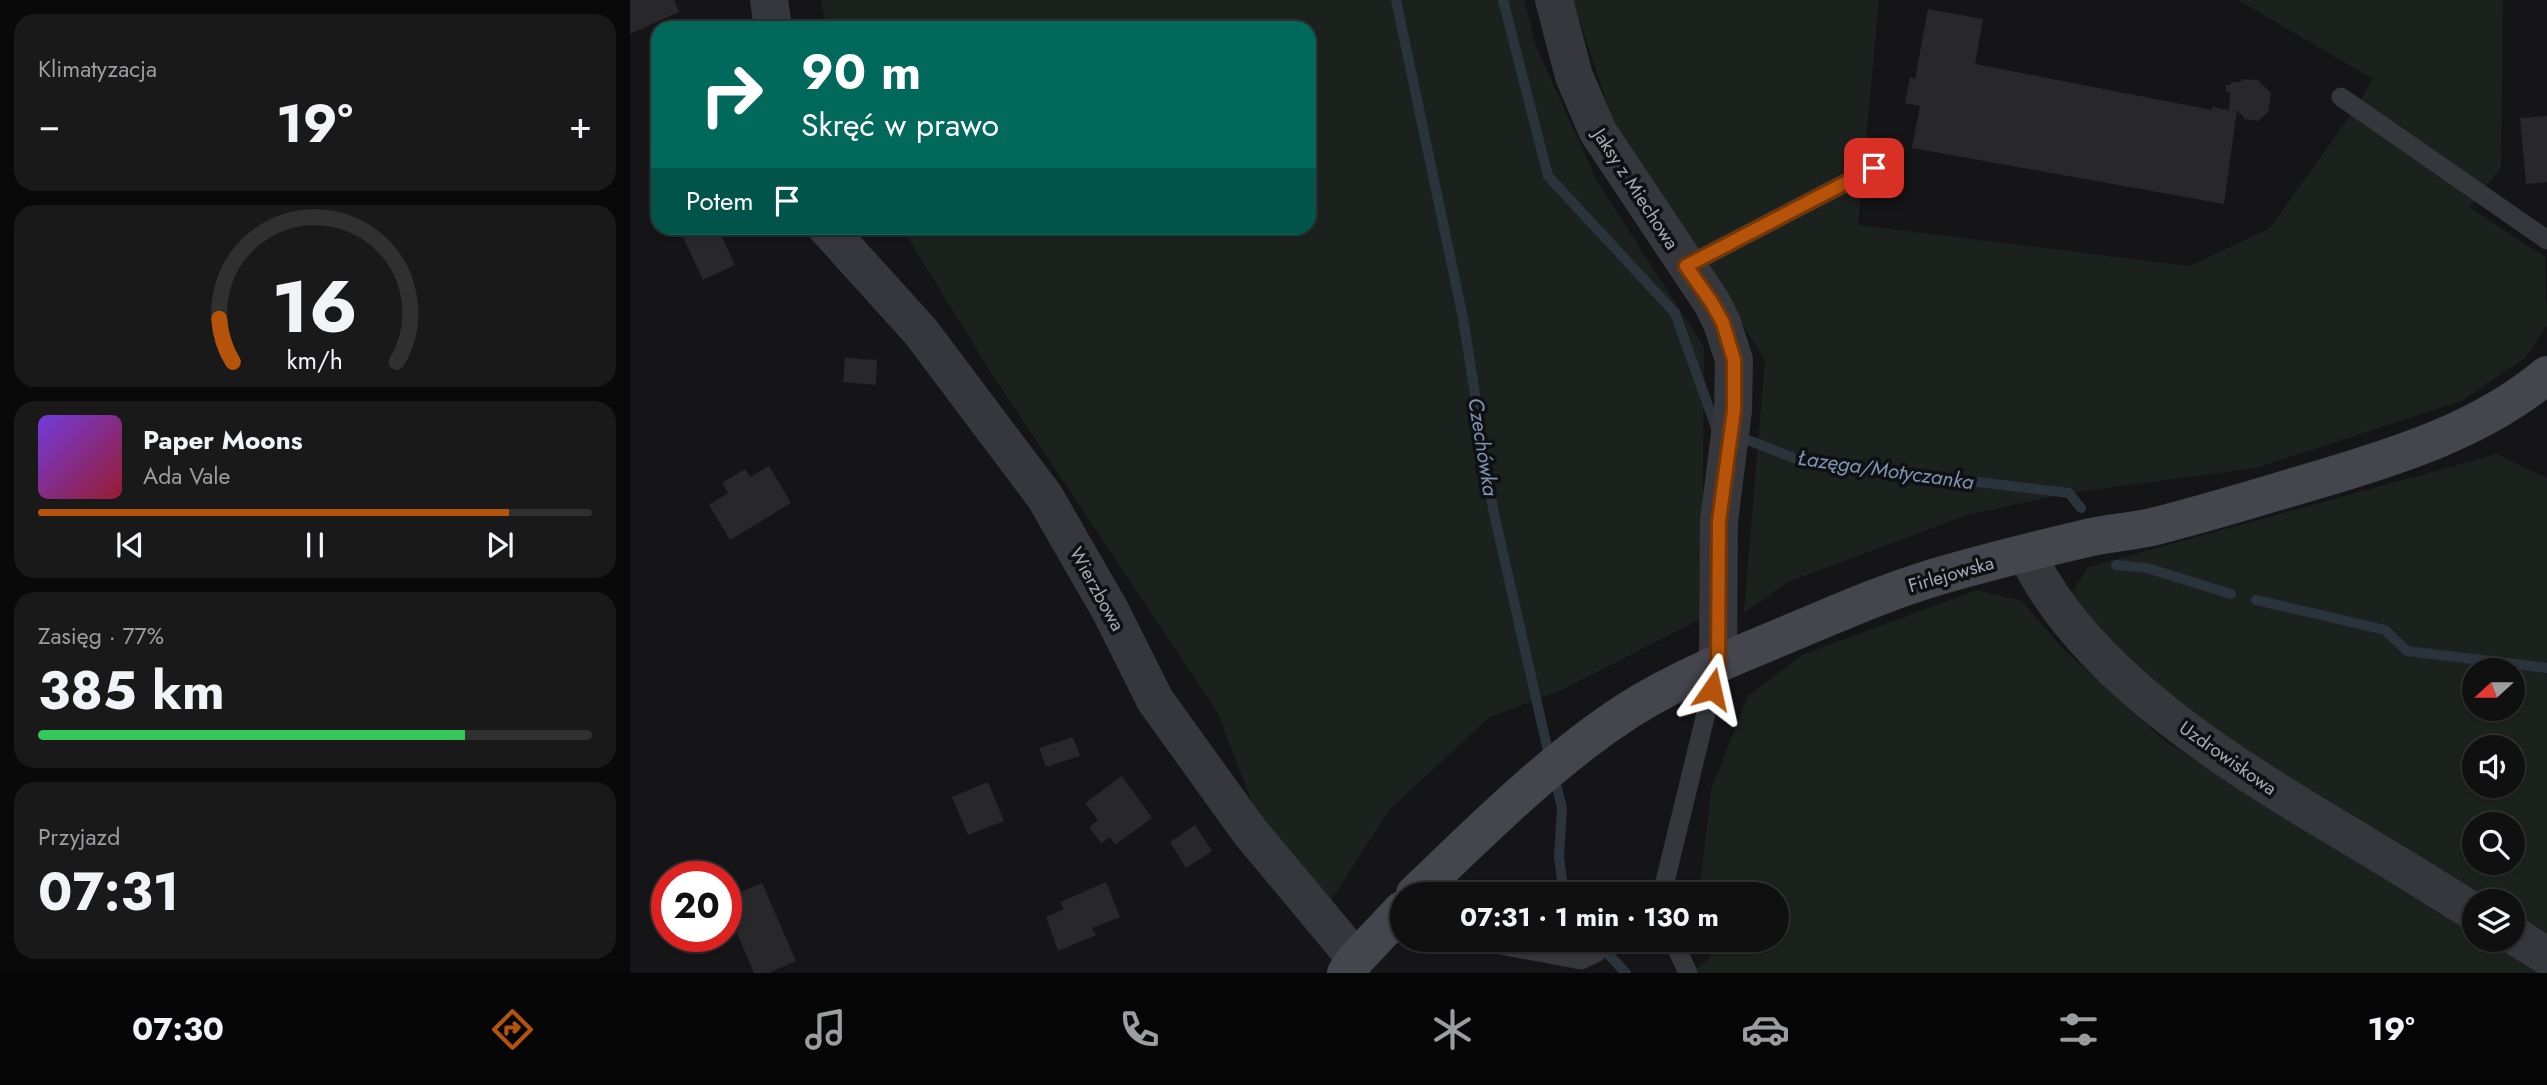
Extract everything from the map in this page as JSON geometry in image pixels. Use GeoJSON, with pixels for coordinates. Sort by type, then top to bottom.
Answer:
{"type":"FeatureCollection","features":[{"type":"Feature","properties":{"kind":"street"},"geometry":{"type":"LineString","coordinates":[[769,0],[772,21]]}},
{"type":"Feature","properties":{"kind":"street","name":"Jaksy z Miechowa"},"geometry":{"type":"LineString","coordinates":[[1554,0],[1574,76],[1598,132],[1712,303],[1723,323],[1734,360],[1734,410],[1719,521],[1718,663]]}},
{"type":"Feature","properties":{"kind":"street","name":"Wierzbowa"},"geometry":{"type":"LineString","coordinates":[[833,235],[921,332],[1045,497],[1110,610],[1155,700],[1351,966]]}},
{"type":"Feature","properties":{"kind":"street","name":"Firlejowska"},"geometry":{"type":"LineString","coordinates":[[1428,882],[1518,798],[1577,748],[1641,703],[1718,663],[1877,596],[1953,572],[2084,538],[2148,528],[2201,514],[2401,453],[2481,419],[2547,375]]}},
{"type":"Feature","properties":{"kind":"street","name":"Uzdrowiskowa"},"geometry":{"type":"LineString","coordinates":[[2027,554],[2040,581],[2061,610],[2114,670],[2170,717],[2264,784],[2462,905]]}},
{"type":"Feature","properties":{"kind":"street"},"geometry":{"type":"LineString","coordinates":[[1351,966],[1390,928]]}},
{"type":"Feature","properties":{"kind":"street"},"geometry":{"type":"LineString","coordinates":[[2525,942],[2547,956]]}},
{"type":"Feature","properties":{"kind":"lane"},"geometry":{"type":"LineString","coordinates":[[2340,97],[2547,240]]}},
{"type":"Feature","properties":{"kind":"lane"},"geometry":{"type":"LineString","coordinates":[[1686,266],[1874,168]]}},
{"type":"Feature","properties":{"kind":"lane"},"geometry":{"type":"LineString","coordinates":[[1665,882],[1718,663]]}},
{"type":"Feature","properties":{"kind":"lane"},"geometry":{"type":"LineString","coordinates":[[1538,952],[1581,960],[1597,952]]}},
{"type":"Feature","properties":{"kind":"lane"},"geometry":{"type":"LineString","coordinates":[[1678,952],[1688,973]]}},
{"type":"Feature","properties":{"kind":"shaded area"},"geometry":{"type":"Polygon","coordinates":[[[821,0],[1524,0],[1536,46],[1598,183],[1704,347],[1702,618],[1564,689],[1490,717],[1390,809],[1328,905],[1259,820],[1217,712],[990,371],[906,235],[1316,235],[1316,21],[825,21],[821,0]]]}},
{"type":"Feature","properties":{"kind":"shaded area"},"geometry":{"type":"Polygon","coordinates":[[[1573,0],[1879,0],[1858,225],[2189,266],[2269,229],[2357,106],[2373,79],[2238,0],[2503,0],[2501,168],[2469,207],[2545,257],[2547,326],[2525,358],[2461,401],[2256,468],[2069,493],[1967,515],[1788,582],[1744,613],[1765,360],[1613,122],[1573,0]]]}},
{"type":"Feature","properties":{"kind":"shaded area"},"geometry":{"type":"Polygon","coordinates":[[[2497,454],[2547,478],[2547,956],[2525,942],[2525,889],[2462,889],[2462,894],[2264,784],[2061,610],[2088,567],[2497,454]]]}},
{"type":"Feature","properties":{"kind":"shaded area"},"geometry":{"type":"Polygon","coordinates":[[[1977,590],[2022,601],[2063,649],[2166,742],[2462,925],[2462,952],[2507,952],[2541,973],[1692,973],[1711,957],[1710,952],[1789,952],[1789,882],[1700,882],[1711,790],[1748,696],[1804,654],[1977,590]]]}},
{"type":"Feature","properties":{"kind":"building"},"geometry":{"type":"Polygon","coordinates":[[[630,0],[674,0],[679,12],[659,21],[651,21],[651,25],[630,34],[630,0]]]}},
{"type":"Feature","properties":{"kind":"building"},"geometry":{"type":"Polygon","coordinates":[[[1928,9],[1983,19],[1975,64],[2212,110],[2212,107],[2229,110],[2230,92],[2226,92],[2226,85],[2243,79],[2258,80],[2271,93],[2268,112],[2258,121],[2245,119],[2237,110],[2224,204],[1912,148],[1920,106],[1905,103],[1910,77],[1915,79],[1928,9]]]}},
{"type":"Feature","properties":{"kind":"building"},"geometry":{"type":"Polygon","coordinates":[[[2547,116],[2547,182],[2526,184],[2520,118],[2547,116]]]}},
{"type":"Feature","properties":{"kind":"building"},"geometry":{"type":"Polygon","coordinates":[[[682,235],[721,235],[735,265],[703,280],[682,235]]]}},
{"type":"Feature","properties":{"kind":"building"},"geometry":{"type":"Polygon","coordinates":[[[845,358],[877,360],[876,385],[843,382],[845,358]]]}},
{"type":"Feature","properties":{"kind":"building"},"geometry":{"type":"Polygon","coordinates":[[[769,466],[791,503],[730,540],[709,505],[728,493],[722,483],[745,469],[750,477],[769,466]]]}},
{"type":"Feature","properties":{"kind":"building"},"geometry":{"type":"Polygon","coordinates":[[[1073,737],[1080,756],[1046,767],[1039,748],[1073,737]]]}},
{"type":"Feature","properties":{"kind":"building"},"geometry":{"type":"Polygon","coordinates":[[[1122,776],[1152,818],[1115,845],[1110,837],[1101,843],[1089,827],[1098,820],[1085,803],[1122,776]]]}},
{"type":"Feature","properties":{"kind":"building"},"geometry":{"type":"Polygon","coordinates":[[[988,782],[1004,821],[968,835],[952,797],[988,782]]]}},
{"type":"Feature","properties":{"kind":"building"},"geometry":{"type":"Polygon","coordinates":[[[1195,825],[1212,851],[1186,868],[1170,842],[1195,825]]]}},
{"type":"Feature","properties":{"kind":"building"},"geometry":{"type":"Polygon","coordinates":[[[1106,882],[1120,917],[1092,928],[1096,935],[1058,951],[1046,917],[1064,909],[1060,902],[1106,882]]]}},
{"type":"Feature","properties":{"kind":"building"},"geometry":{"type":"Polygon","coordinates":[[[762,883],[796,961],[769,973],[754,973],[742,945],[742,891],[762,883]]]}},
{"type":"Feature","properties":{"kind":"waterway","name":"Czechówka"},"geometry":{"type":"LineString","coordinates":[[1396,0],[1463,318],[1493,509],[1550,760]]}},
{"type":"Feature","properties":{"kind":"waterway","name":"Łazęga/Motyczanka"},"geometry":{"type":"LineString","coordinates":[[1503,0],[1548,176],[1675,313],[1716,428],[1720,429]]}},
{"type":"Feature","properties":{"kind":"waterway","name":"Łazęga/Motyczanka"},"geometry":{"type":"LineString","coordinates":[[1738,436],[1801,461],[2069,493],[2081,508]]}},
{"type":"Feature","properties":{"kind":"waterway","name":"Łazęga/Motyczanka"},"geometry":{"type":"LineString","coordinates":[[2116,565],[2147,568],[2231,594]]}},
{"type":"Feature","properties":{"kind":"waterway","name":"Łazęga/Motyczanka"},"geometry":{"type":"LineString","coordinates":[[2256,600],[2385,630],[2407,651],[2547,668]]}},
{"type":"Feature","properties":{"kind":"waterway","name":"Czechówka"},"geometry":{"type":"LineString","coordinates":[[1554,776],[1562,808],[1559,857],[1562,882]]}},
{"type":"Feature","properties":{"kind":"waterway","name":"Czechówka"},"geometry":{"type":"LineString","coordinates":[[1606,952],[1626,973]]}},
{"type":"Feature","properties":{"kind":"route"},"geometry":{"type":"LineString","coordinates":[[1712,689],[1718,663],[1719,521],[1734,410],[1734,360],[1723,323],[1686,266],[1874,168]]}}]}
